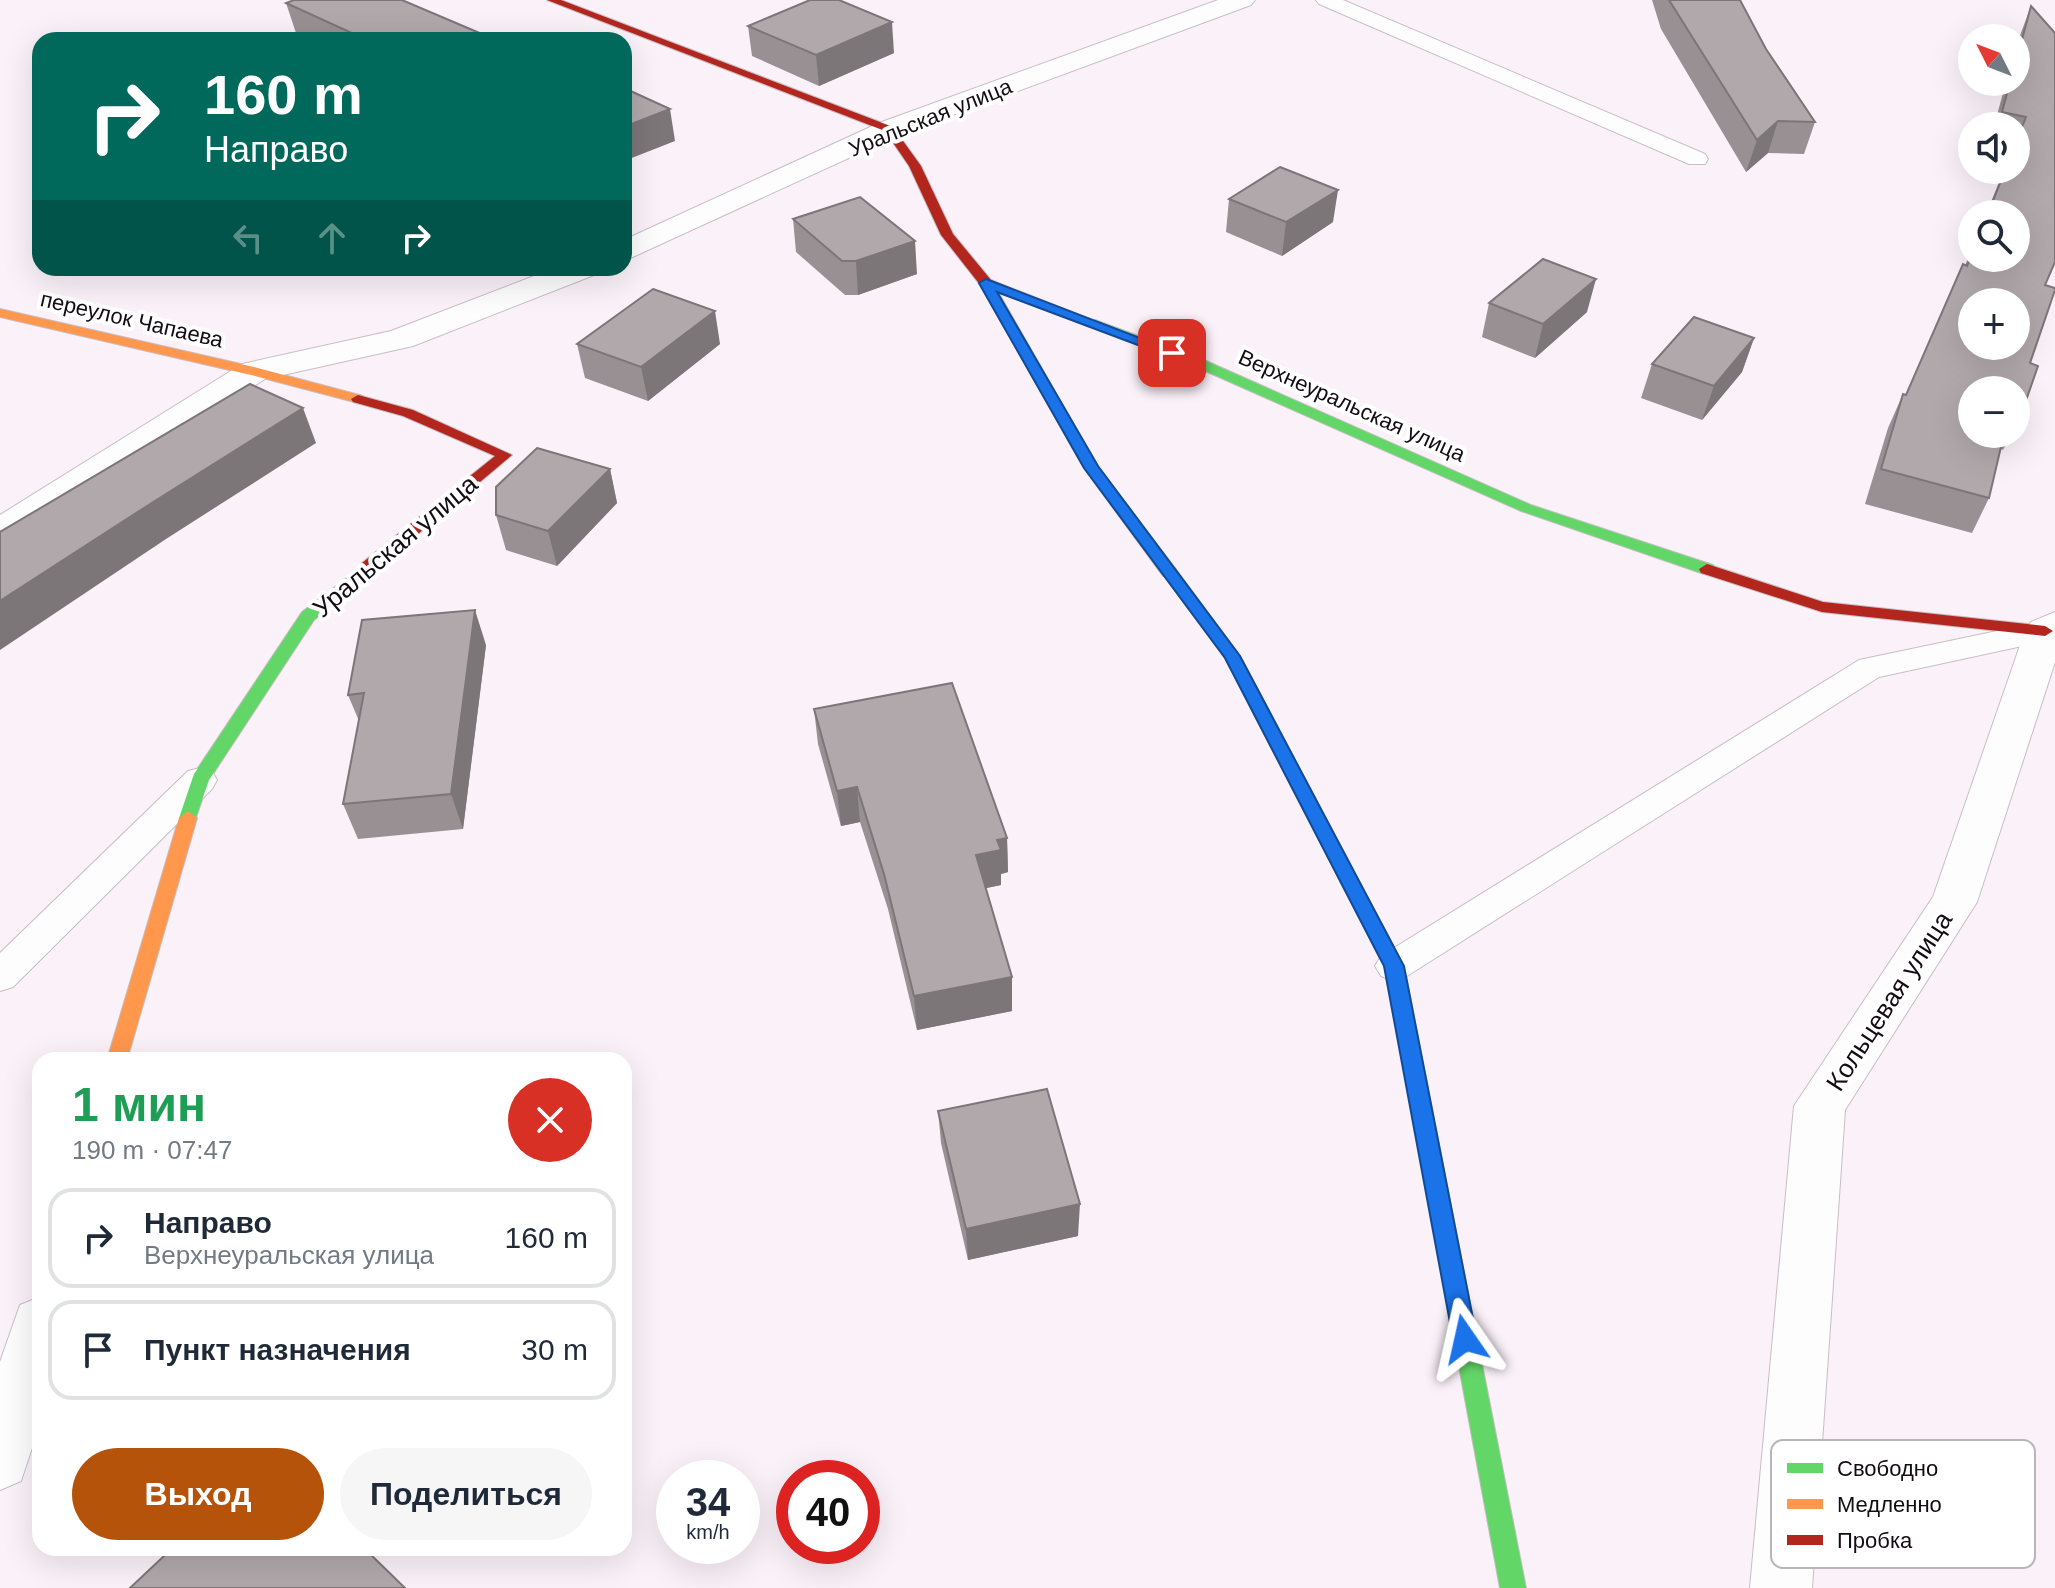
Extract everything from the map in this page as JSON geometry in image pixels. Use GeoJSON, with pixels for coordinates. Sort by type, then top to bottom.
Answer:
{"type":"FeatureCollection","features":[{"type":"Feature","properties":{"kind":"street"},"geometry":{"type":"LineString","coordinates":[[552,0],[889,129],[915,166],[947,235],[986,283],[1091,468],[1232,656],[1394,966],[1513,1588]]}},
{"type":"Feature","properties":{"kind":"street","name":"Уральская улица"},"geometry":{"type":"LineString","coordinates":[[632,248],[889,129],[1242,0]]}},
{"type":"Feature","properties":{"kind":"street"},"geometry":{"type":"LineString","coordinates":[[0,532],[254,371],[401,339],[562,276]]}},
{"type":"Feature","properties":{"kind":"street","name":"Верхнеуральская улица"},"geometry":{"type":"LineString","coordinates":[[986,283],[1199,363],[1526,508],[1822,607],[2050,628]]}},
{"type":"Feature","properties":{"kind":"street","name":"переулок Чапаева"},"geometry":{"type":"LineString","coordinates":[[0,313],[254,371]]}},
{"type":"Feature","properties":{"kind":"street","name":"Уральская улица"},"geometry":{"type":"LineString","coordinates":[[119,1052],[200,779],[308,616],[505,455],[408,413],[254,371]]}},
{"type":"Feature","properties":{"kind":"street","name":"Кольцевая улица"},"geometry":{"type":"LineString","coordinates":[[1793,1440],[1820,1106],[1954,902],[2050,628]]}},
{"type":"Feature","properties":{"kind":"street"},"geometry":{"type":"LineString","coordinates":[[0,1460],[32,1351]]}},
{"type":"Feature","properties":{"kind":"street","name":"Кольцевая улица"},"geometry":{"type":"LineString","coordinates":[[1781,1588],[1783,1568]]}},
{"type":"Feature","properties":{"kind":"lane"},"geometry":{"type":"LineString","coordinates":[[1326,0],[1697,159]]}},
{"type":"Feature","properties":{"kind":"lane"},"geometry":{"type":"LineString","coordinates":[[1394,966],[1870,668],[2050,628]]}},
{"type":"Feature","properties":{"kind":"lane"},"geometry":{"type":"LineString","coordinates":[[0,976],[200,779]]}},
{"type":"Feature","properties":{"kind":"building"},"geometry":{"type":"Polygon","coordinates":[[[294,0],[402,0],[477,32],[349,32],[286,3],[294,0]]]}},
{"type":"Feature","properties":{"kind":"building"},"geometry":{"type":"Polygon","coordinates":[[[810,0],[839,0],[892,22],[816,55],[748,26],[810,0]]]}},
{"type":"Feature","properties":{"kind":"building"},"geometry":{"type":"Polygon","coordinates":[[[1669,0],[1740,0],[1766,49],[1815,122],[1778,121],[1757,140],[1669,0]]]}},
{"type":"Feature","properties":{"kind":"building"},"geometry":{"type":"Polygon","coordinates":[[[2031,6],[2055,33],[2055,262],[2045,285],[2055,290],[2030,363],[2038,366],[2030,389],[2030,376],[1958,376],[1958,448],[2001,448],[1989,498],[1881,469],[1903,394],[1906,395],[1960,272],[2030,272],[2030,200],[1993,200],[2000,184],[2030,184],[2030,112],[2002,112],[2006,96],[2030,96],[2030,24],[2026,24],[2031,6]]]}},
{"type":"Feature","properties":{"kind":"building"},"geometry":{"type":"Polygon","coordinates":[[[632,92],[670,109],[632,124],[632,92]]]}},
{"type":"Feature","properties":{"kind":"building"},"geometry":{"type":"Polygon","coordinates":[[[1280,167],[1338,190],[1286,222],[1229,199],[1280,167]]]}},
{"type":"Feature","properties":{"kind":"building"},"geometry":{"type":"Polygon","coordinates":[[[860,197],[915,241],[856,261],[842,261],[793,219],[860,197]]]}},
{"type":"Feature","properties":{"kind":"building"},"geometry":{"type":"Polygon","coordinates":[[[1543,259],[1596,279],[1543,324],[1489,303],[1543,259]]]}},
{"type":"Feature","properties":{"kind":"building"},"geometry":{"type":"Polygon","coordinates":[[[653,289],[715,311],[641,367],[577,344],[653,289]]]}},
{"type":"Feature","properties":{"kind":"building"},"geometry":{"type":"Polygon","coordinates":[[[1694,317],[1754,338],[1714,386],[1652,364],[1694,317]]]}},
{"type":"Feature","properties":{"kind":"building"},"geometry":{"type":"Polygon","coordinates":[[[250,384],[303,408],[0,601],[0,532],[250,384]]]}},
{"type":"Feature","properties":{"kind":"building"},"geometry":{"type":"Polygon","coordinates":[[[537,448],[610,469],[548,531],[496,515],[496,487],[537,448]]]}},
{"type":"Feature","properties":{"kind":"building"},"geometry":{"type":"Polygon","coordinates":[[[475,610],[451,794],[343,804],[364,693],[348,695],[362,620],[475,610]]]}},
{"type":"Feature","properties":{"kind":"building"},"geometry":{"type":"Polygon","coordinates":[[[952,683],[1007,838],[997,840],[1001,850],[976,855],[1012,977],[914,996],[884,874],[857,787],[837,791],[814,709],[952,683]]]}},
{"type":"Feature","properties":{"kind":"building"},"geometry":{"type":"Polygon","coordinates":[[[1047,1089],[1080,1204],[966,1229],[938,1111],[1047,1089]]]}},
{"type":"Feature","properties":{"kind":"building"},"geometry":{"type":"Polygon","coordinates":[[[164,1556],[372,1556],[405,1588],[130,1588],[164,1556]]]}},
{"type":"Feature","properties":{"kind":"traffic: fast"},"geometry":{"type":"LineString","coordinates":[[986,283],[1091,468],[1169,572]]}},
{"type":"Feature","properties":{"kind":"traffic: fast"},"geometry":{"type":"LineString","coordinates":[[1095,324],[1199,363],[1526,508],[1707,569]]}},
{"type":"Feature","properties":{"kind":"traffic: fast"},"geometry":{"type":"LineString","coordinates":[[188,818],[200,779],[308,616],[368,567]]}},
{"type":"Feature","properties":{"kind":"traffic: fast"},"geometry":{"type":"LineString","coordinates":[[1412,1059],[1513,1588]]}},
{"type":"Feature","properties":{"kind":"traffic: slow"},"geometry":{"type":"LineString","coordinates":[[0,313],[254,371],[358,399]]}},
{"type":"Feature","properties":{"kind":"traffic: slow"},"geometry":{"type":"LineString","coordinates":[[119,1052],[188,818]]}},
{"type":"Feature","properties":{"kind":"traffic: jam"},"geometry":{"type":"LineString","coordinates":[[552,0],[889,129],[915,166],[947,235],[986,283],[1095,324]]}},
{"type":"Feature","properties":{"kind":"traffic: jam"},"geometry":{"type":"LineString","coordinates":[[358,399],[408,413],[505,455],[368,567]]}},
{"type":"Feature","properties":{"kind":"traffic: jam"},"geometry":{"type":"LineString","coordinates":[[1707,569],[1822,607],[2045,631]]}},
{"type":"Feature","properties":{"kind":"traffic: jam"},"geometry":{"type":"LineString","coordinates":[[1169,572],[1232,656],[1394,966],[1412,1059]]}},
{"type":"Feature","properties":{"kind":"route"},"geometry":{"type":"LineString","coordinates":[[1172,353],[986,283],[1091,468],[1232,656],[1394,966],[1465,1339]]}}]}
